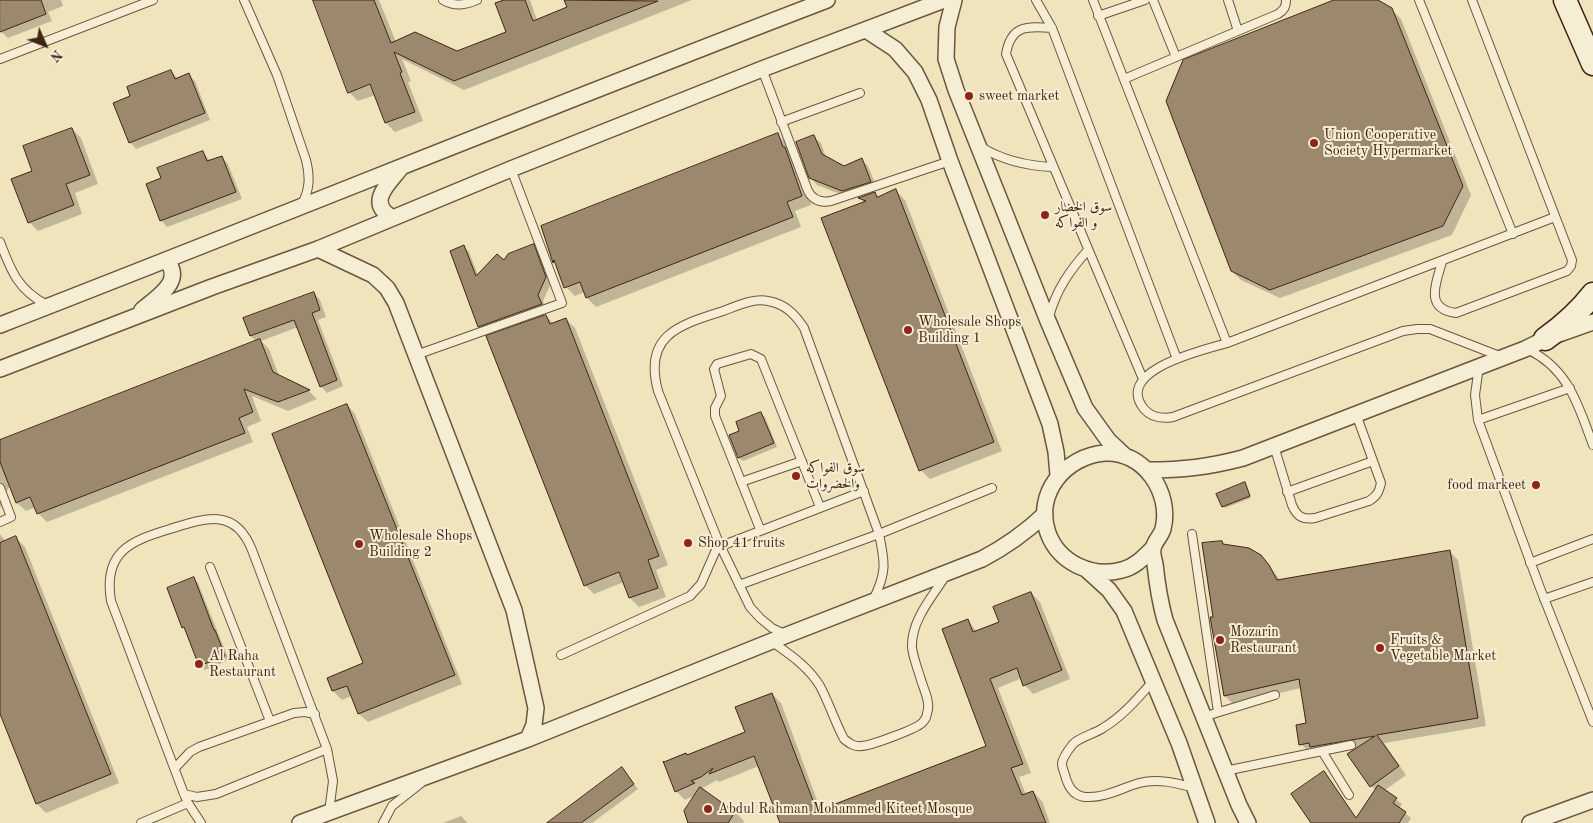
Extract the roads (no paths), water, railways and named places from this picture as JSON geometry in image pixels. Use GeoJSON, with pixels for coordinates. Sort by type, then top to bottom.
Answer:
{"type":"FeatureCollection","features":[{"type":"Feature","properties":{"kind":"main road"},"geometry":{"type":"LineString","coordinates":[[1565,0],[1593,64]]}},
{"type":"Feature","properties":{"kind":"main road"},"geometry":{"type":"LineString","coordinates":[[1535,344],[1564,326],[1593,294]]}},
{"type":"Feature","properties":{"kind":"street"},"geometry":{"type":"LineString","coordinates":[[0,325],[300,208],[690,52],[827,0]]}},
{"type":"Feature","properties":{"kind":"street"},"geometry":{"type":"LineString","coordinates":[[0,369],[135,316],[318,249],[511,168],[762,69],[944,0]]}},
{"type":"Feature","properties":{"kind":"street"},"geometry":{"type":"LineString","coordinates":[[954,0],[947,28],[946,59],[956,90],[1048,321],[1085,408],[1108,440],[1125,456],[1147,470],[1160,488],[1164,508],[1162,530],[1153,548],[1140,561],[1124,570],[1105,573],[1087,570],[1070,562],[1057,549],[1048,533],[1045,514],[1048,494],[1058,476],[1072,463],[1089,455],[1107,453],[1125,456]]}},
{"type":"Feature","properties":{"kind":"street"},"geometry":{"type":"LineString","coordinates":[[866,30],[895,49],[915,72],[929,100],[950,161],[1050,424],[1056,452],[1058,476]]}},
{"type":"Feature","properties":{"kind":"street"},"geometry":{"type":"LineString","coordinates":[[391,218],[385,214],[379,201],[385,188],[401,168]]}},
{"type":"Feature","properties":{"kind":"street"},"geometry":{"type":"LineString","coordinates":[[318,249],[373,275],[387,288],[396,303],[517,620],[536,708],[534,725],[528,739]]}},
{"type":"Feature","properties":{"kind":"street"},"geometry":{"type":"LineString","coordinates":[[135,316],[170,285],[174,272],[166,260]]}},
{"type":"Feature","properties":{"kind":"street"},"geometry":{"type":"LineString","coordinates":[[1147,470],[1180,470],[1212,466],[1243,458],[1593,322]]}},
{"type":"Feature","properties":{"kind":"street"},"geometry":{"type":"LineString","coordinates":[[300,823],[528,739],[771,641],[982,560],[1026,532],[1045,514]]}},
{"type":"Feature","properties":{"kind":"street"},"geometry":{"type":"LineString","coordinates":[[1153,548],[1159,598],[1165,620],[1225,771],[1248,823]]}},
{"type":"Feature","properties":{"kind":"street"},"geometry":{"type":"LineString","coordinates":[[1087,570],[1109,590],[1124,611],[1179,743],[1207,823]]}},
{"type":"Feature","properties":{"kind":"street"},"geometry":{"type":"LineString","coordinates":[[1530,823],[1593,800]]}},
{"type":"Feature","properties":{"kind":"lane"},"geometry":{"type":"LineString","coordinates":[[0,59],[154,0]]}},
{"type":"Feature","properties":{"kind":"lane"},"geometry":{"type":"LineString","coordinates":[[244,0],[277,75],[306,160],[309,172],[309,185],[306,197],[300,208]]}},
{"type":"Feature","properties":{"kind":"lane"},"geometry":{"type":"LineString","coordinates":[[443,0],[449,4],[459,6],[477,0]]}},
{"type":"Feature","properties":{"kind":"lane"},"geometry":{"type":"LineString","coordinates":[[1036,0],[1052,28],[1177,359]]}},
{"type":"Feature","properties":{"kind":"lane"},"geometry":{"type":"LineString","coordinates":[[1093,0],[1227,343]]}},
{"type":"Feature","properties":{"kind":"lane"},"geometry":{"type":"LineString","coordinates":[[1098,16],[1145,0]]}},
{"type":"Feature","properties":{"kind":"lane"},"geometry":{"type":"LineString","coordinates":[[1153,0],[1176,58]]}},
{"type":"Feature","properties":{"kind":"lane"},"geometry":{"type":"LineString","coordinates":[[1228,0],[1238,31]]}},
{"type":"Feature","properties":{"kind":"lane"},"geometry":{"type":"LineString","coordinates":[[1124,79],[1278,14],[1286,5],[1286,0]]}},
{"type":"Feature","properties":{"kind":"lane"},"geometry":{"type":"LineString","coordinates":[[1419,0],[1513,234]]}},
{"type":"Feature","properties":{"kind":"lane"},"geometry":{"type":"LineString","coordinates":[[1442,262],[1434,292],[1435,300],[1440,308],[1456,313],[1567,271],[1571,266],[1572,260],[1472,0]]}},
{"type":"Feature","properties":{"kind":"lane"},"geometry":{"type":"LineString","coordinates":[[1052,28],[1025,28],[1014,33],[1008,42],[1006,54],[1143,379]]}},
{"type":"Feature","properties":{"kind":"lane"},"geometry":{"type":"LineString","coordinates":[[762,69],[811,197],[824,202],[950,161]]}},
{"type":"Feature","properties":{"kind":"lane"},"geometry":{"type":"LineString","coordinates":[[781,122],[860,93]]}},
{"type":"Feature","properties":{"kind":"lane"},"geometry":{"type":"LineString","coordinates":[[978,145],[1006,160],[1029,166],[1053,166]]}},
{"type":"Feature","properties":{"kind":"lane"},"geometry":{"type":"LineString","coordinates":[[416,355],[562,303],[511,168]]}},
{"type":"Feature","properties":{"kind":"lane"},"geometry":{"type":"LineString","coordinates":[[1503,357],[1437,332],[1417,328],[1404,331],[1164,418],[1147,412],[1141,405],[1138,396],[1139,387],[1149,372],[1177,359],[1227,343],[1555,217]]}},
{"type":"Feature","properties":{"kind":"lane"},"geometry":{"type":"LineString","coordinates":[[0,242],[16,279],[36,299],[49,306]]}},
{"type":"Feature","properties":{"kind":"lane"},"geometry":{"type":"LineString","coordinates":[[1048,321],[1058,292],[1071,269],[1088,250]]}},
{"type":"Feature","properties":{"kind":"lane"},"geometry":{"type":"LineString","coordinates":[[787,635],[772,628],[750,607],[720,544],[658,391],[654,375],[655,358],[662,343],[673,330],[687,322],[750,301],[766,301],[782,306],[795,315],[804,328],[879,534],[885,560],[880,586],[872,602]]}},
{"type":"Feature","properties":{"kind":"lane"},"geometry":{"type":"LineString","coordinates":[[1535,344],[1538,355],[1562,375],[1570,388],[1593,445]]}},
{"type":"Feature","properties":{"kind":"lane"},"geometry":{"type":"LineString","coordinates":[[760,530],[715,416],[715,408],[721,396],[714,369],[720,362],[751,354],[761,359],[820,507]]}},
{"type":"Feature","properties":{"kind":"lane"},"geometry":{"type":"LineString","coordinates":[[1479,366],[1476,395],[1478,420],[1530,563],[1593,722]]}},
{"type":"Feature","properties":{"kind":"lane"},"geometry":{"type":"LineString","coordinates":[[1478,420],[1570,388]]}},
{"type":"Feature","properties":{"kind":"lane"},"geometry":{"type":"LineString","coordinates":[[1274,446],[1287,492],[1295,512],[1300,517],[1307,520],[1369,501],[1380,491],[1381,483],[1356,414]]}},
{"type":"Feature","properties":{"kind":"lane"},"geometry":{"type":"LineString","coordinates":[[741,482],[802,461]]}},
{"type":"Feature","properties":{"kind":"lane"},"geometry":{"type":"LineString","coordinates":[[1287,492],[1373,461]]}},
{"type":"Feature","properties":{"kind":"lane"},"geometry":{"type":"LineString","coordinates":[[0,488],[11,517],[0,522]]}},
{"type":"Feature","properties":{"kind":"lane"},"geometry":{"type":"LineString","coordinates":[[739,586],[879,534],[992,488]]}},
{"type":"Feature","properties":{"kind":"lane"},"geometry":{"type":"LineString","coordinates":[[561,655],[690,596],[701,584],[720,544],[864,491]]}},
{"type":"Feature","properties":{"kind":"lane"},"geometry":{"type":"LineString","coordinates":[[200,823],[184,794],[111,601],[108,585],[111,569],[118,555],[130,544],[144,537],[201,519],[214,518],[227,521],[239,528],[247,538],[315,714],[326,749],[333,781],[329,812]]}},
{"type":"Feature","properties":{"kind":"lane"},"geometry":{"type":"LineString","coordinates":[[1192,534],[1218,712]]}},
{"type":"Feature","properties":{"kind":"lane"},"geometry":{"type":"LineString","coordinates":[[1530,563],[1593,539]]}},
{"type":"Feature","properties":{"kind":"lane"},"geometry":{"type":"LineString","coordinates":[[210,567],[270,721]]}},
{"type":"Feature","properties":{"kind":"lane"},"geometry":{"type":"LineString","coordinates":[[771,641],[798,660],[810,673],[820,686],[844,739],[851,744],[860,747],[868,745],[915,728],[927,716],[929,708],[915,661],[912,647],[913,634],[917,621],[947,574]]}},
{"type":"Feature","properties":{"kind":"lane"},"geometry":{"type":"LineString","coordinates":[[1544,599],[1593,582]]}},
{"type":"Feature","properties":{"kind":"lane"},"geometry":{"type":"LineString","coordinates":[[1153,681],[1136,701],[1115,720],[1103,729],[1074,743],[1067,752],[1062,764],[1068,784],[1070,789],[1078,796],[1088,797],[1102,795],[1139,783],[1150,782],[1165,781],[1195,788]]}},
{"type":"Feature","properties":{"kind":"lane"},"geometry":{"type":"LineString","coordinates":[[1203,717],[1275,695]]}},
{"type":"Feature","properties":{"kind":"lane"},"geometry":{"type":"LineString","coordinates":[[175,768],[190,752],[199,747],[294,713],[305,712],[315,714]]}},
{"type":"Feature","properties":{"kind":"lane"},"geometry":{"type":"LineString","coordinates":[[1225,771],[1350,745]]}},
{"type":"Feature","properties":{"kind":"lane"},"geometry":{"type":"LineString","coordinates":[[184,794],[197,797],[216,794],[326,749]]}},
{"type":"Feature","properties":{"kind":"lane"},"geometry":{"type":"LineString","coordinates":[[1322,751],[1349,794]]}},
{"type":"Feature","properties":{"kind":"lane"},"geometry":{"type":"LineString","coordinates":[[383,823],[392,806],[432,774]]}},
{"type":"Feature","properties":{"kind":"lane"},"geometry":{"type":"LineString","coordinates":[[141,823],[188,803]]}},
{"type":"Feature","properties":{"kind":"place","name":"sweet market"},"geometry":{"type":"Point","coordinates":[969,96]}},
{"type":"Feature","properties":{"kind":"place","name":"Union Cooperative Society Hypermarket"},"geometry":{"type":"Point","coordinates":[1314,143]}},
{"type":"Feature","properties":{"kind":"place","name":"سوق الخضار و الفواكه"},"geometry":{"type":"Point","coordinates":[1045,215]}},
{"type":"Feature","properties":{"kind":"place","name":"Wholesale Shops Building 1"},"geometry":{"type":"Point","coordinates":[908,330]}},
{"type":"Feature","properties":{"kind":"place","name":"سوق الفواكه والخضروات"},"geometry":{"type":"Point","coordinates":[796,476]}},
{"type":"Feature","properties":{"kind":"place","name":"food markeet"},"geometry":{"type":"Point","coordinates":[1536,485]}},
{"type":"Feature","properties":{"kind":"place","name":"Shop 41 fruits"},"geometry":{"type":"Point","coordinates":[688,543]}},
{"type":"Feature","properties":{"kind":"place","name":"Wholesale Shops Building 2"},"geometry":{"type":"Point","coordinates":[359,544]}},
{"type":"Feature","properties":{"kind":"place","name":"Mozarin Restaurant"},"geometry":{"type":"Point","coordinates":[1220,640]}},
{"type":"Feature","properties":{"kind":"place","name":"Fruits & Vegetable Market"},"geometry":{"type":"Point","coordinates":[1380,648]}},
{"type":"Feature","properties":{"kind":"place","name":"Al Raha Restaurant"},"geometry":{"type":"Point","coordinates":[199,664]}},
{"type":"Feature","properties":{"kind":"place","name":"Abdul Rahman Mohammed Kiteet Mosque"},"geometry":{"type":"Point","coordinates":[708,809]}}]}
